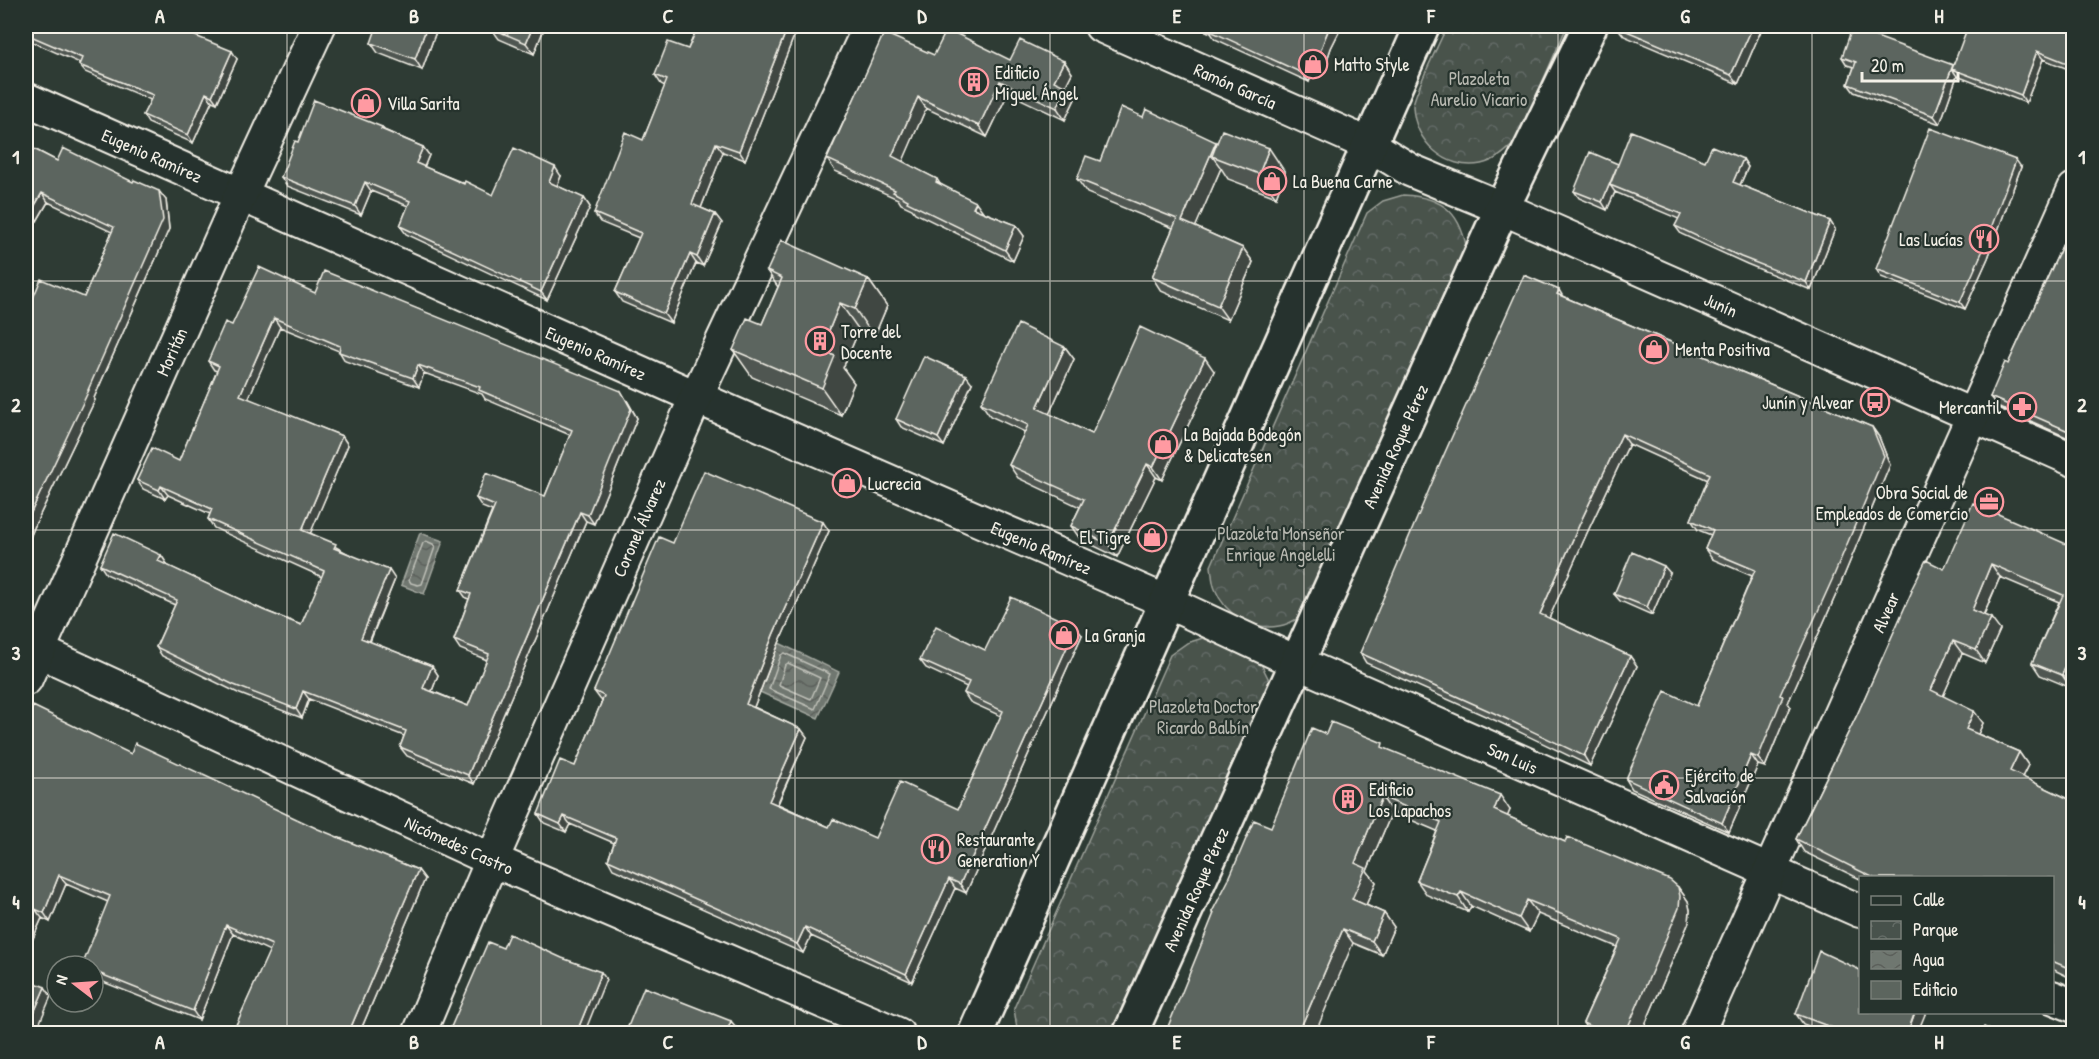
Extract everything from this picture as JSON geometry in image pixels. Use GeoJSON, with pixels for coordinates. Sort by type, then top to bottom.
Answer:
{"type":"FeatureCollection","features":[{"type":"Feature","properties":{"kind":"main road"},"geometry":{"type":"LineString","coordinates":[[975,1034],[1422,26]]}},
{"type":"Feature","properties":{"kind":"main road","name":"Avenida Roque Pérez"},"geometry":{"type":"LineString","coordinates":[[1130,1034],[1502,208],[1590,26]]}},
{"type":"Feature","properties":{"kind":"street","name":"Moritán"},"geometry":{"type":"LineString","coordinates":[[26,679],[32,648],[319,26]]}},
{"type":"Feature","properties":{"kind":"street","name":"Coronel Álvarez"},"geometry":{"type":"LineString","coordinates":[[419,1034],[492,860],[696,397],[870,26]]}},
{"type":"Feature","properties":{"kind":"street","name":"Ramón García"},"geometry":{"type":"LineString","coordinates":[[1101,26],[1370,145]]}},
{"type":"Feature","properties":{"kind":"street","name":"Eugenio Ramírez"},"geometry":{"type":"LineString","coordinates":[[26,99],[696,397],[1167,602]]}},
{"type":"Feature","properties":{"kind":"street","name":"Junín"},"geometry":{"type":"LineString","coordinates":[[1370,145],[1410,170],[1502,208],[2073,460]]}},
{"type":"Feature","properties":{"kind":"street","name":"Alvear"},"geometry":{"type":"LineString","coordinates":[[1697,1034],[2073,189]]}},
{"type":"Feature","properties":{"kind":"street","name":"San Luis"},"geometry":{"type":"LineString","coordinates":[[1167,602],[1296,662],[1859,911]]}},
{"type":"Feature","properties":{"kind":"street","name":"Nicómedes Castro"},"geometry":{"type":"LineString","coordinates":[[32,648],[492,860],[898,1034]]}},
{"type":"Feature","properties":{"kind":"street"},"geometry":{"type":"LineString","coordinates":[[2054,998],[2073,1006]]}},
{"type":"Feature","properties":{"kind":"green space","name":"Plazoleta Aurelio Vicario"},"geometry":{"type":"Polygon","coordinates":[[[1447,26],[1567,26],[1516,142],[1486,163],[1468,165],[1444,158],[1426,142],[1415,119],[1414,100],[1447,26]]]}},
{"type":"Feature","properties":{"kind":"green space","name":"Plazoleta Monseñor Enrique Angelelli"},"geometry":{"type":"Polygon","coordinates":[[[1403,195],[1430,199],[1449,210],[1461,229],[1468,256],[1314,605],[1298,618],[1284,625],[1269,627],[1249,623],[1232,613],[1219,598],[1213,583],[1211,566],[1367,213],[1383,201],[1403,195]]]}},
{"type":"Feature","properties":{"kind":"green space","name":"Plazoleta Doctor Ricardo Balbín"},"geometry":{"type":"Polygon","coordinates":[[[1206,637],[1259,660],[1268,678],[1271,698],[1123,1033],[1019,1033],[1014,1008],[1170,655],[1187,643],[1206,637]]]}},
{"type":"Feature","properties":{"kind":"water"},"geometry":{"type":"Polygon","coordinates":[[[420,533],[443,541],[424,594],[401,585],[420,533]]]}},
{"type":"Feature","properties":{"kind":"water"},"geometry":{"type":"Polygon","coordinates":[[[779,643],[839,672],[818,718],[760,692],[779,643]]]}},
{"type":"Feature","properties":{"kind":"building"},"geometry":{"type":"Polygon","coordinates":[[[26,26],[171,26],[232,51],[212,96],[206,93],[188,135],[143,115],[153,95],[79,65],[82,58],[26,34],[26,26]]]}},
{"type":"Feature","properties":{"kind":"building"},"geometry":{"type":"Polygon","coordinates":[[[377,26],[427,26],[415,59],[371,43],[377,26]]]}},
{"type":"Feature","properties":{"kind":"building"},"geometry":{"type":"Polygon","coordinates":[[[492,26],[533,26],[526,43],[491,28],[492,26]]]}},
{"type":"Feature","properties":{"kind":"building"},"geometry":{"type":"Polygon","coordinates":[[[698,26],[788,26],[739,151],[716,143],[692,204],[715,214],[697,257],[690,254],[664,314],[615,292],[641,233],[594,213],[625,132],[643,140],[667,80],[655,75],[668,42],[688,49],[698,26]]]}},
{"type":"Feature","properties":{"kind":"building"},"geometry":{"type":"Polygon","coordinates":[[[1210,26],[1330,26],[1316,62],[1308,58],[1302,73],[1208,30],[1210,26]]]}},
{"type":"Feature","properties":{"kind":"building"},"geometry":{"type":"Polygon","coordinates":[[[1618,26],[1753,26],[1731,75],[1618,26]]]}},
{"type":"Feature","properties":{"kind":"building"},"geometry":{"type":"Polygon","coordinates":[[[1968,26],[2073,26],[2073,48],[2067,63],[2037,51],[2021,95],[1952,69],[1968,26]]]}},
{"type":"Feature","properties":{"kind":"building"},"geometry":{"type":"Polygon","coordinates":[[[1852,28],[1953,65],[1934,116],[1848,84],[1856,62],[1842,57],[1852,28]]]}},
{"type":"Feature","properties":{"kind":"building"},"geometry":{"type":"Polygon","coordinates":[[[947,29],[1010,60],[1020,40],[1064,61],[1054,81],[1067,87],[1057,108],[1000,81],[979,126],[918,97],[892,156],[976,202],[973,208],[1016,225],[1005,250],[907,202],[908,200],[893,192],[895,190],[827,159],[884,33],[934,55],[947,29]]]}},
{"type":"Feature","properties":{"kind":"building"},"geometry":{"type":"Polygon","coordinates":[[[314,100],[382,127],[381,129],[423,147],[416,163],[464,184],[465,181],[493,195],[514,148],[555,167],[549,182],[584,198],[541,292],[400,226],[410,201],[365,182],[355,206],[281,177],[295,141],[298,142],[314,100]]]}},
{"type":"Feature","properties":{"kind":"building"},"geometry":{"type":"Polygon","coordinates":[[[1121,107],[1143,117],[1146,109],[1216,142],[1182,221],[1243,248],[1218,306],[1152,277],[1177,219],[1077,179],[1086,156],[1100,161],[1121,107]]]}},
{"type":"Feature","properties":{"kind":"building"},"geometry":{"type":"Polygon","coordinates":[[[1930,128],[2016,160],[1983,250],[1960,302],[1876,269],[1930,128]]]}},
{"type":"Feature","properties":{"kind":"building"},"geometry":{"type":"Polygon","coordinates":[[[1222,130],[1269,148],[1259,174],[1212,156],[1222,130]]]}},
{"type":"Feature","properties":{"kind":"building"},"geometry":{"type":"Polygon","coordinates":[[[1631,131],[1705,161],[1712,146],[1743,159],[1733,182],[1830,221],[1806,282],[1741,257],[1675,226],[1681,214],[1610,185],[1631,131]]]}},
{"type":"Feature","properties":{"kind":"building"},"geometry":{"type":"Polygon","coordinates":[[[26,145],[57,161],[63,148],[133,182],[134,180],[159,191],[163,220],[89,390],[26,523],[26,315],[41,279],[84,297],[114,227],[42,193],[31,212],[26,210],[26,145]]]}},
{"type":"Feature","properties":{"kind":"building"},"geometry":{"type":"Polygon","coordinates":[[[1590,152],[1618,164],[1602,202],[1574,191],[1590,152]]]}},
{"type":"Feature","properties":{"kind":"building"},"geometry":{"type":"Polygon","coordinates":[[[2073,222],[2073,433],[1990,397],[2005,362],[2008,364],[2073,222]]]}},
{"type":"Feature","properties":{"kind":"building"},"geometry":{"type":"Polygon","coordinates":[[[781,240],[868,279],[855,309],[840,303],[821,350],[835,356],[822,388],[733,350],[747,318],[762,324],[782,278],[767,271],[781,240]]]}},
{"type":"Feature","properties":{"kind":"building"},"geometry":{"type":"Polygon","coordinates":[[[259,267],[315,293],[324,271],[621,391],[631,409],[588,515],[580,512],[468,775],[400,747],[406,731],[303,691],[296,709],[234,685],[156,647],[177,600],[100,565],[114,533],[161,555],[158,561],[263,610],[301,625],[324,571],[208,519],[212,509],[161,486],[159,490],[137,480],[152,448],[179,461],[219,366],[208,361],[225,322],[232,325],[259,267]],[[274,318],[240,395],[342,436],[302,530],[336,544],[334,548],[389,570],[361,638],[432,666],[423,688],[468,706],[489,654],[454,640],[471,594],[460,590],[495,506],[476,498],[486,473],[545,496],[572,430],[479,390],[480,387],[418,365],[413,378],[339,352],[340,346],[274,318]]]}},
{"type":"Feature","properties":{"kind":"building"},"geometry":{"type":"Polygon","coordinates":[[[1524,275],[1559,290],[1557,294],[1872,427],[1884,456],[1780,695],[1783,696],[1758,758],[1751,755],[1722,823],[1626,779],[1665,691],[1697,706],[1755,570],[1705,549],[1713,530],[1691,520],[1710,474],[1622,434],[1580,523],[1540,614],[1630,656],[1584,756],[1360,653],[1442,459],[1524,275]]]}},
{"type":"Feature","properties":{"kind":"building"},"geometry":{"type":"Polygon","coordinates":[[[1018,324],[1065,347],[1037,408],[1092,434],[1140,327],[1205,358],[1153,467],[1147,464],[1108,544],[1071,526],[1084,499],[1009,465],[1028,425],[981,403],[1018,324]]]}},
{"type":"Feature","properties":{"kind":"building"},"geometry":{"type":"Polygon","coordinates":[[[924,356],[966,375],[938,438],[896,419],[924,356]]]}},
{"type":"Feature","properties":{"kind":"building"},"geometry":{"type":"Polygon","coordinates":[[[704,471],[823,522],[773,635],[746,704],[801,729],[769,801],[829,827],[833,819],[875,838],[900,782],[958,809],[1003,711],[964,693],[969,682],[920,660],[936,626],[985,650],[1011,597],[1076,627],[960,884],[949,879],[906,974],[805,927],[797,944],[608,860],[616,838],[564,816],[560,824],[538,814],[560,760],[575,766],[604,696],[594,691],[659,537],[673,543],[704,471]]]}},
{"type":"Feature","properties":{"kind":"building"},"geometry":{"type":"Polygon","coordinates":[[[1973,503],[2073,547],[2073,645],[2062,675],[2032,663],[2063,595],[1991,564],[1972,610],[1991,618],[1976,650],[1953,641],[1931,690],[1974,711],[1966,729],[2019,752],[2010,771],[2073,801],[2073,970],[2054,962],[2054,876],[1870,876],[1796,839],[1857,715],[1926,560],[1944,569],[1973,503]]]}},
{"type":"Feature","properties":{"kind":"building"},"geometry":{"type":"Polygon","coordinates":[[[1632,552],[1664,566],[1647,607],[1614,594],[1632,552]]]}},
{"type":"Feature","properties":{"kind":"building"},"geometry":{"type":"Polygon","coordinates":[[[33,706],[131,754],[135,743],[318,829],[418,870],[348,1034],[232,1034],[272,945],[226,925],[193,1011],[105,976],[105,954],[87,954],[110,896],[59,875],[44,913],[35,909],[26,931],[26,799],[31,788],[26,785],[26,722],[33,706]]]}},
{"type":"Feature","properties":{"kind":"building"},"geometry":{"type":"Polygon","coordinates":[[[1331,722],[1383,743],[1382,747],[1500,795],[1494,810],[1565,842],[1567,837],[1670,880],[1678,887],[1679,908],[1625,1034],[1606,1034],[1583,1023],[1621,939],[1527,900],[1519,918],[1461,892],[1458,897],[1417,881],[1441,822],[1382,797],[1355,863],[1366,868],[1352,899],[1384,913],[1372,941],[1343,929],[1298,1034],[1165,1034],[1214,913],[1212,912],[1254,820],[1271,827],[1312,728],[1326,734],[1331,722]]]}},
{"type":"Feature","properties":{"kind":"building"},"geometry":{"type":"Polygon","coordinates":[[[509,934],[562,958],[601,972],[576,1034],[560,1034],[549,1029],[548,1034],[448,1034],[488,942],[503,948],[509,934]]]}},
{"type":"Feature","properties":{"kind":"building"},"geometry":{"type":"Polygon","coordinates":[[[1819,951],[1859,970],[1859,1014],[1914,1014],[1907,1034],[1849,1034],[1796,1014],[1819,951]]]}},
{"type":"Feature","properties":{"kind":"building"},"geometry":{"type":"Polygon","coordinates":[[[26,979],[45,987],[26,1031],[26,979]]]}},
{"type":"Feature","properties":{"kind":"building"},"geometry":{"type":"Polygon","coordinates":[[[644,987],[731,1021],[726,1034],[625,1034],[644,987]]]}},
{"type":"Feature","properties":{"kind":"building"},"geometry":{"type":"Polygon","coordinates":[[[1984,1027],[1998,1034],[1981,1034],[1984,1027]]]}},
{"type":"Feature","properties":{"kind":"place","name":"Matto Style"},"geometry":{"type":"Point","coordinates":[1313,64]}},
{"type":"Feature","properties":{"kind":"place","name":"Edificio Miguel Ángel"},"geometry":{"type":"Point","coordinates":[974,82]}},
{"type":"Feature","properties":{"kind":"place","name":"Villa Sarita"},"geometry":{"type":"Point","coordinates":[366,103]}},
{"type":"Feature","properties":{"kind":"place","name":"La Buena Carne"},"geometry":{"type":"Point","coordinates":[1272,181]}},
{"type":"Feature","properties":{"kind":"place","name":"Las Lucías"},"geometry":{"type":"Point","coordinates":[1984,239]}},
{"type":"Feature","properties":{"kind":"place","name":"Torre del Docente"},"geometry":{"type":"Point","coordinates":[820,341]}},
{"type":"Feature","properties":{"kind":"place","name":"Menta Positiva"},"geometry":{"type":"Point","coordinates":[1654,349]}},
{"type":"Feature","properties":{"kind":"place","name":"Junín y Alvear"},"geometry":{"type":"Point","coordinates":[1875,402]}},
{"type":"Feature","properties":{"kind":"place","name":"Mercantil"},"geometry":{"type":"Point","coordinates":[2022,407]}},
{"type":"Feature","properties":{"kind":"place","name":"La Bajada Bodegón & Delicatesen"},"geometry":{"type":"Point","coordinates":[1163,444]}},
{"type":"Feature","properties":{"kind":"place","name":"Lucrecia"},"geometry":{"type":"Point","coordinates":[847,483]}},
{"type":"Feature","properties":{"kind":"place","name":"Obra Social de Empleados de Comercio"},"geometry":{"type":"Point","coordinates":[1989,502]}},
{"type":"Feature","properties":{"kind":"place","name":"El Tigre"},"geometry":{"type":"Point","coordinates":[1152,537]}},
{"type":"Feature","properties":{"kind":"place","name":"La Granja"},"geometry":{"type":"Point","coordinates":[1064,635]}},
{"type":"Feature","properties":{"kind":"place","name":"Ejército de Salvación"},"geometry":{"type":"Point","coordinates":[1664,785]}},
{"type":"Feature","properties":{"kind":"place","name":"Edificio Los Lapachos"},"geometry":{"type":"Point","coordinates":[1348,799]}},
{"type":"Feature","properties":{"kind":"place","name":"Restaurante Generation Y"},"geometry":{"type":"Point","coordinates":[936,849]}}]}
